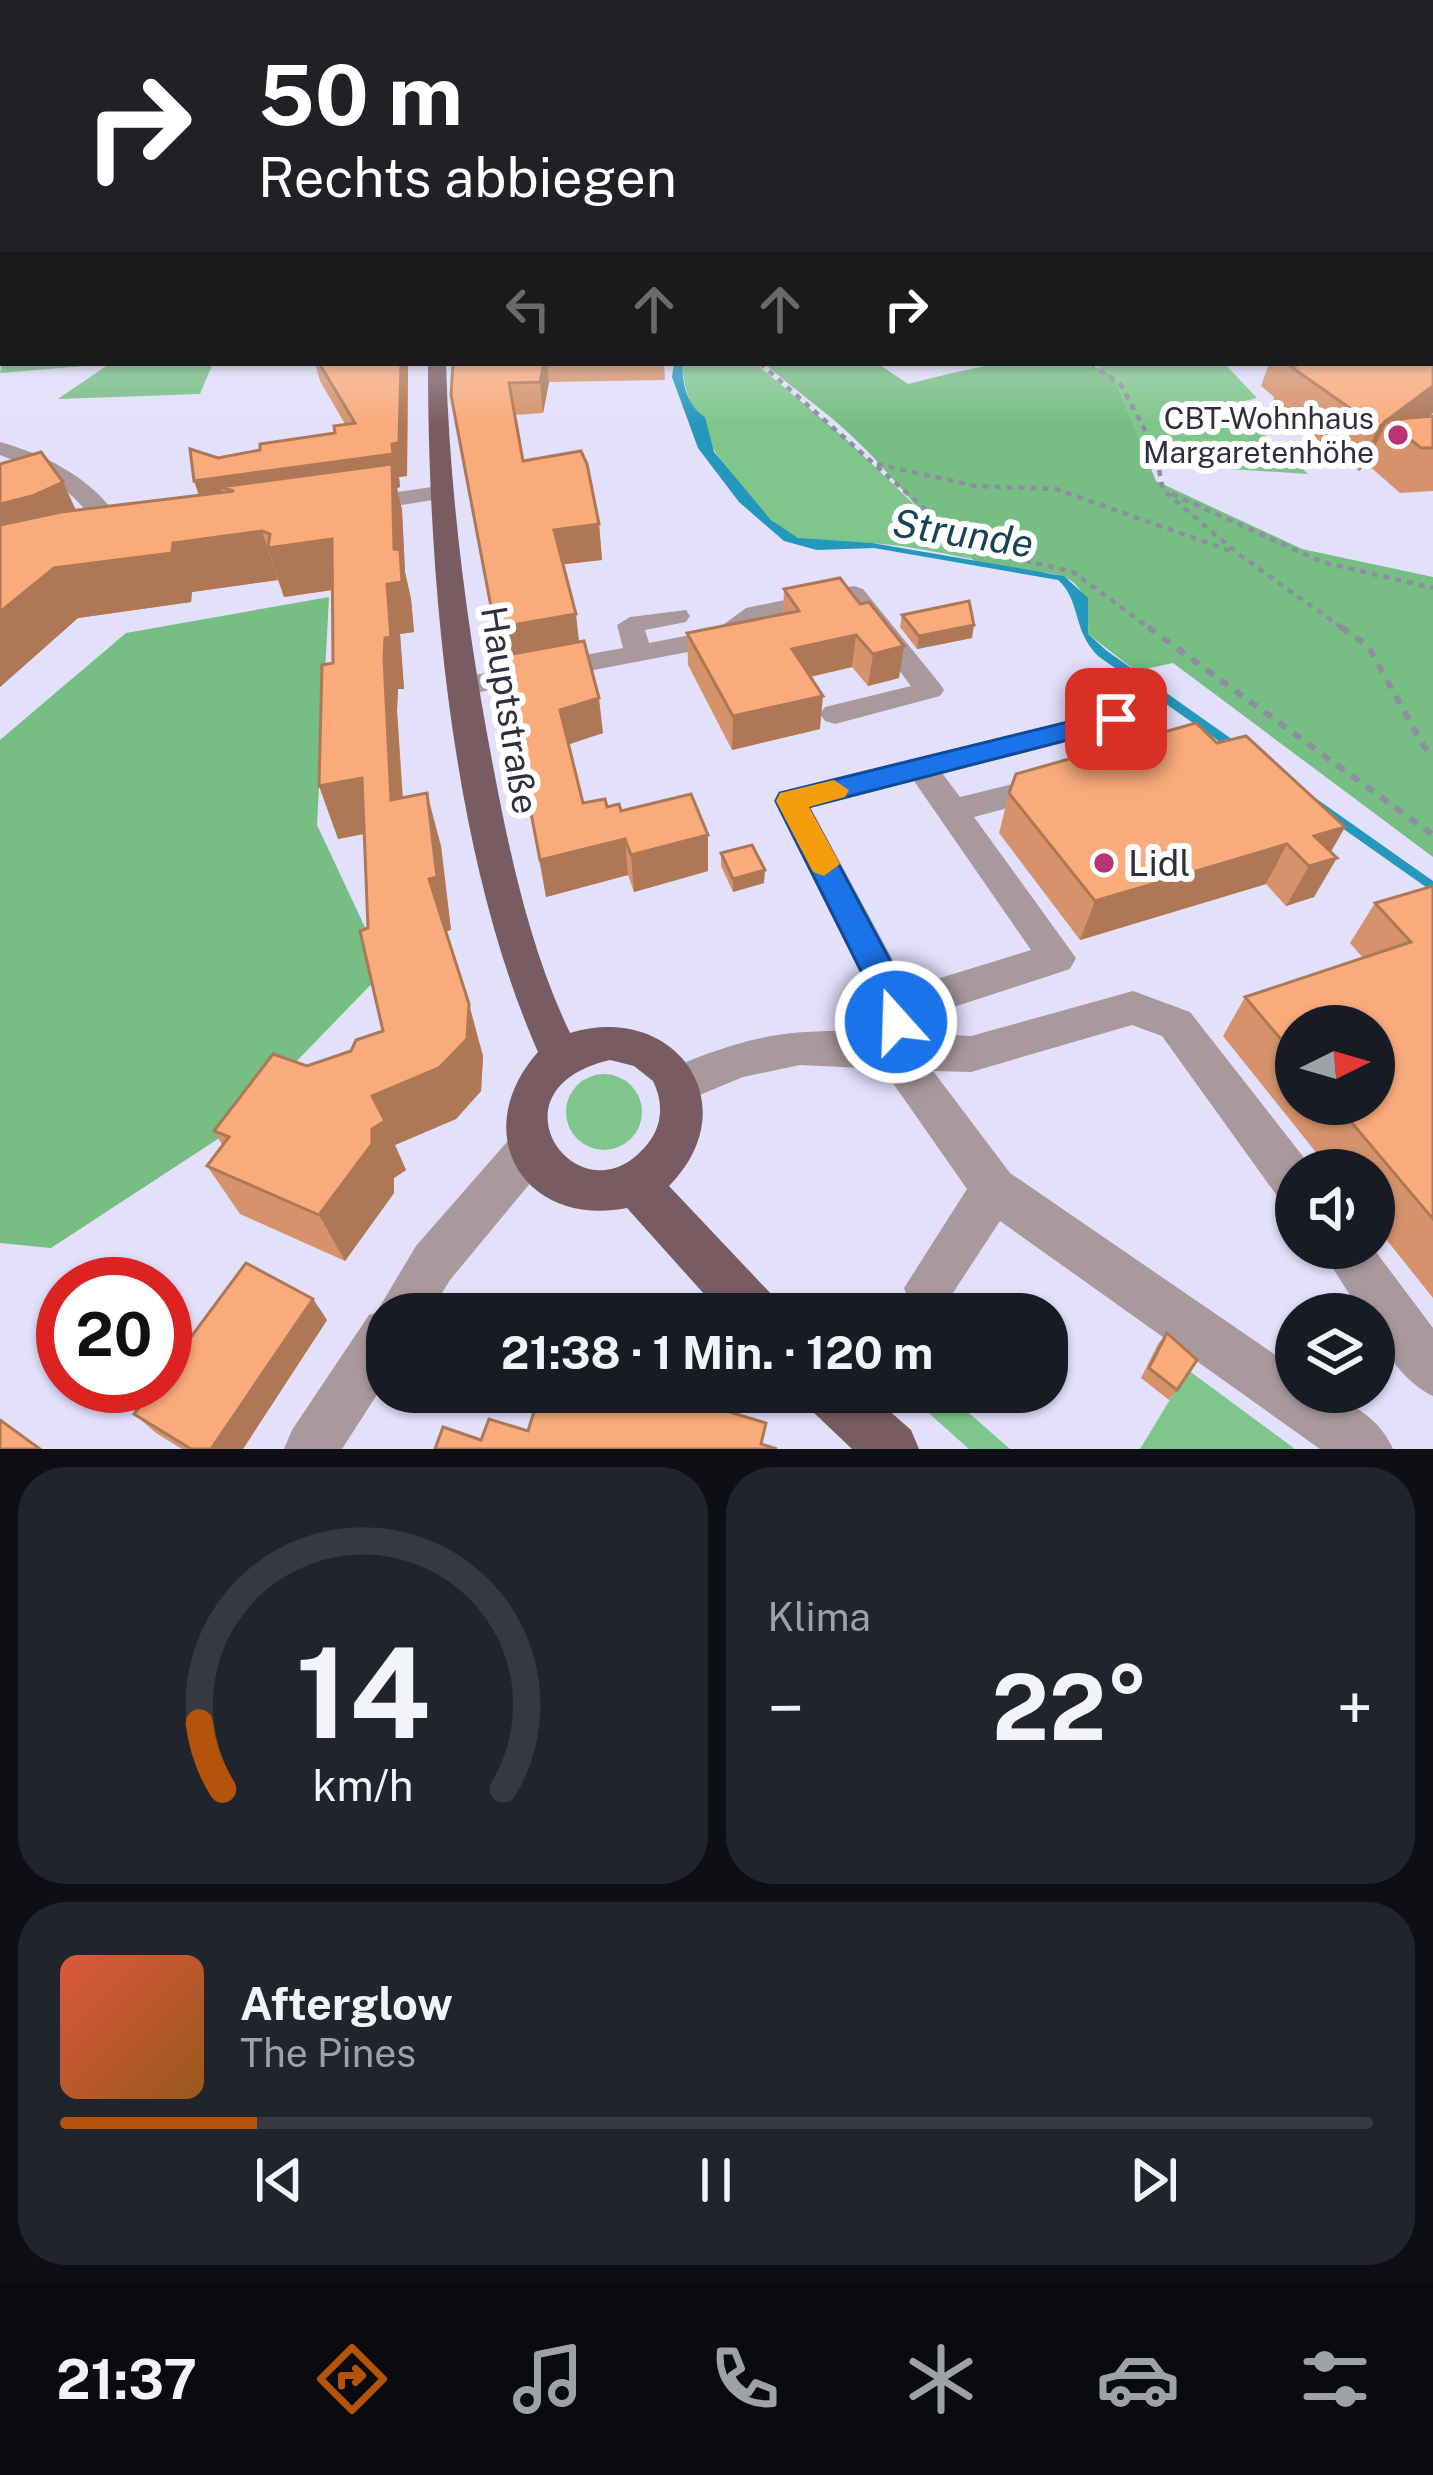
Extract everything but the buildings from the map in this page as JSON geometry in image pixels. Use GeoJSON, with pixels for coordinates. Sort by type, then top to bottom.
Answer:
{"type":"FeatureCollection","features":[{"type":"Feature","properties":{"kind":"main road","name":"Hauptstraße"},"geometry":{"type":"LineString","coordinates":[[437,366],[439,493],[464,686],[494,860],[535,1001],[561,1058]]}},
{"type":"Feature","properties":{"kind":"main road"},"geometry":{"type":"LineString","coordinates":[[599,1043],[630,1045],[657,1057],[678,1085],[683,1109],[679,1135],[665,1159],[635,1183],[613,1190],[574,1187],[547,1172],[530,1149],[525,1122],[530,1094],[561,1058],[599,1043]]}},
{"type":"Feature","properties":{"kind":"main road"},"geometry":{"type":"LineString","coordinates":[[635,1183],[736,1293]]}},
{"type":"Feature","properties":{"kind":"main road"},"geometry":{"type":"LineString","coordinates":[[852,1413],[892,1449]]}},
{"type":"Feature","properties":{"kind":"street"},"geometry":{"type":"LineString","coordinates":[[0,448],[62,476],[128,538],[85,548]]}},
{"type":"Feature","properties":{"kind":"street"},"geometry":{"type":"LineString","coordinates":[[327,510],[439,493]]}},
{"type":"Feature","properties":{"kind":"street"},"geometry":{"type":"LineString","coordinates":[[464,686],[724,637],[755,614],[854,594],[930,690],[836,714]]}},
{"type":"Feature","properties":{"kind":"street"},"geometry":{"type":"LineString","coordinates":[[638,655],[629,625],[677,616]]}},
{"type":"Feature","properties":{"kind":"street"},"geometry":{"type":"LineString","coordinates":[[1112,768],[1158,756],[1116,719],[790,801],[896,1030],[994,1189],[1366,1449]]}},
{"type":"Feature","properties":{"kind":"street"},"geometry":{"type":"LineString","coordinates":[[678,1085],[739,1059],[896,1030],[1057,958],[922,769]]}},
{"type":"Feature","properties":{"kind":"street"},"geometry":{"type":"LineString","coordinates":[[952,811],[1066,781]]}},
{"type":"Feature","properties":{"kind":"street"},"geometry":{"type":"LineString","coordinates":[[896,1030],[970,1054],[1132,1008],[1176,1024],[1275,1156]]}},
{"type":"Feature","properties":{"kind":"street"},"geometry":{"type":"LineString","coordinates":[[414,1293],[530,1149]]}},
{"type":"Feature","properties":{"kind":"street"},"geometry":{"type":"LineString","coordinates":[[928,1288],[994,1189]]}},
{"type":"Feature","properties":{"kind":"street"},"geometry":{"type":"LineString","coordinates":[[1359,1269],[1433,1370]]}},
{"type":"Feature","properties":{"kind":"street"},"geometry":{"type":"LineString","coordinates":[[311,1449],[366,1366]]}},
{"type":"Feature","properties":{"kind":"path"},"geometry":{"type":"LineString","coordinates":[[763,366],[968,547],[1073,572],[1433,835]]}},
{"type":"Feature","properties":{"kind":"path"},"geometry":{"type":"LineString","coordinates":[[1094,366],[1121,385],[1155,449],[1163,490],[1237,553],[1368,646],[1424,747],[1433,753]]}},
{"type":"Feature","properties":{"kind":"path"},"geometry":{"type":"LineString","coordinates":[[876,464],[909,467],[975,486],[1056,489],[1237,553]]}},
{"type":"Feature","properties":{"kind":"path"},"geometry":{"type":"LineString","coordinates":[[1163,490],[1322,562],[1433,588]]}},
{"type":"Feature","properties":{"kind":"green space"},"geometry":{"type":"Polygon","coordinates":[[[1,366],[85,366],[0,373],[1,366]]]}},
{"type":"Feature","properties":{"kind":"green space"},"geometry":{"type":"Polygon","coordinates":[[[106,366],[212,366],[200,394],[58,399],[106,366]]]}},
{"type":"Feature","properties":{"kind":"green space"},"geometry":{"type":"Polygon","coordinates":[[[683,366],[759,366],[847,440],[971,559],[882,544],[813,543],[792,535],[770,519],[727,469],[694,412],[683,366]]]}},
{"type":"Feature","properties":{"kind":"green space"},"geometry":{"type":"Polygon","coordinates":[[[768,366],[881,366],[908,384],[990,366],[1092,366],[1113,374],[1156,481],[1302,549],[1433,577],[1433,857],[1173,663],[1136,671],[1088,634],[1086,605],[1077,587],[1064,577],[987,566],[968,556],[846,431],[768,366]]]}},
{"type":"Feature","properties":{"kind":"green space"},"geometry":{"type":"Polygon","coordinates":[[[1096,366],[1227,366],[1257,398],[1232,404],[1308,474],[1149,464],[1113,374],[1096,366]]]}},
{"type":"Feature","properties":{"kind":"green space"},"geometry":{"type":"Polygon","coordinates":[[[329,597],[317,825],[385,970],[227,1133],[51,1248],[0,1243],[0,740],[126,633],[329,597]]]}},
{"type":"Feature","properties":{"kind":"green space"},"geometry":{"type":"Polygon","coordinates":[[[604,1074],[619,1076],[631,1085],[640,1097],[640,1127],[631,1139],[619,1148],[604,1150],[589,1148],[577,1139],[568,1127],[566,1112],[568,1097],[577,1085],[589,1076],[604,1074]]]}},
{"type":"Feature","properties":{"kind":"green space"},"geometry":{"type":"Polygon","coordinates":[[[1188,1370],[1295,1449],[1140,1449],[1188,1370]]]}},
{"type":"Feature","properties":{"kind":"green space"},"geometry":{"type":"Polygon","coordinates":[[[929,1413],[969,1413],[1010,1449],[969,1449],[929,1413]]]}},
{"type":"Feature","properties":{"kind":"water"},"geometry":{"type":"Polygon","coordinates":[[[674,366],[683,366],[687,394],[705,417],[714,452],[771,520],[798,538],[872,543],[1064,576],[1088,598],[1088,634],[1107,651],[1433,881],[1433,892],[1098,656],[1058,580],[874,548],[817,550],[784,541],[739,502],[698,448],[672,377],[674,366]]]}},
{"type":"Feature","properties":{"kind":"slow traffic"},"geometry":{"type":"LineString","coordinates":[[824,864],[790,801],[834,790]]}},
{"type":"Feature","properties":{"kind":"place","name":"CBT-Wohnhaus Margaretenhöhe"},"geometry":{"type":"Point","coordinates":[1398,435]}},
{"type":"Feature","properties":{"kind":"place","name":"Lidl"},"geometry":{"type":"Point","coordinates":[1104,863]}},
{"type":"Feature","properties":{"kind":"route"},"geometry":{"type":"LineString","coordinates":[[896,1022],[898,1009],[790,801],[1116,719]]}},
{"type":"Feature","properties":{"kind":"water label","name":"Strunde"},"geometry":{"type":"Point","coordinates":[963,533]}}]}
